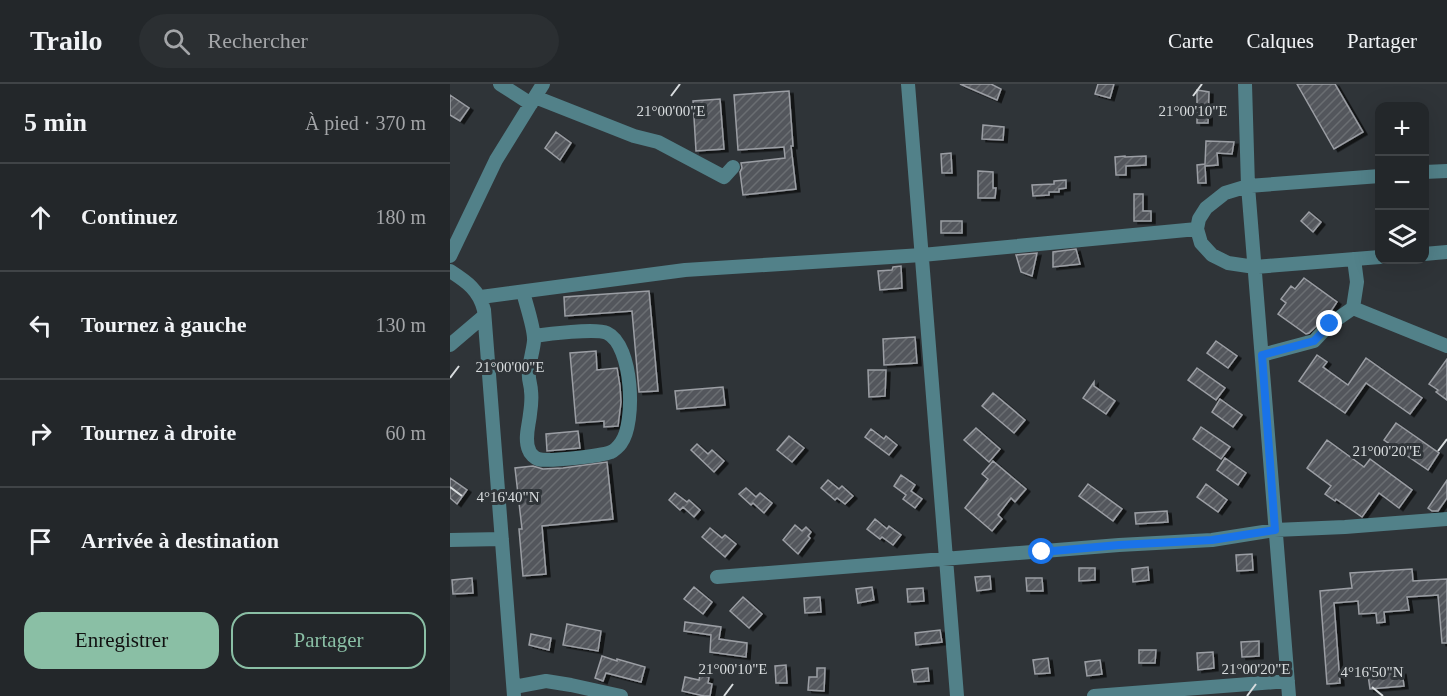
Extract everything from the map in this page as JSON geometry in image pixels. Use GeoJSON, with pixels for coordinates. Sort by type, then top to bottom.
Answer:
{"type":"FeatureCollection","features":[{"type":"Feature","properties":{"kind":"street"},"geometry":{"type":"LineString","coordinates":[[500,84],[533,100],[634,136],[658,142],[724,177],[733,167]]}},
{"type":"Feature","properties":{"kind":"street"},"geometry":{"type":"LineString","coordinates":[[450,256],[496,160],[543,84]]}},
{"type":"Feature","properties":{"kind":"street"},"geometry":{"type":"LineString","coordinates":[[908,84],[957,696]]}},
{"type":"Feature","properties":{"kind":"street"},"geometry":{"type":"LineString","coordinates":[[1245,84],[1248,186],[1289,696]]}},
{"type":"Feature","properties":{"kind":"street"},"geometry":{"type":"LineString","coordinates":[[1429,172],[1447,171]]}},
{"type":"Feature","properties":{"kind":"street"},"geometry":{"type":"LineString","coordinates":[[1375,176],[1248,186],[1225,193],[1206,208],[1198,219],[1197,230],[1201,243],[1212,255],[1228,263],[1254,267],[1375,257]]}},
{"type":"Feature","properties":{"kind":"street"},"geometry":{"type":"LineString","coordinates":[[481,297],[685,270],[922,255],[1197,230]]}},
{"type":"Feature","properties":{"kind":"street"},"geometry":{"type":"LineString","coordinates":[[1429,254],[1447,252]]}},
{"type":"Feature","properties":{"kind":"street"},"geometry":{"type":"LineString","coordinates":[[1262,355],[1314,341],[1330,324],[1353,308],[1357,282],[1354,259]]}},
{"type":"Feature","properties":{"kind":"street"},"geometry":{"type":"LineString","coordinates":[[450,271],[481,297],[484,316],[514,692],[546,681],[621,696]]}},
{"type":"Feature","properties":{"kind":"street"},"geometry":{"type":"LineString","coordinates":[[524,292],[534,336],[535,340],[528,376],[531,393],[527,436],[529,452],[536,459],[548,461],[612,452],[621,444],[626,435],[628,420],[630,381],[620,346],[608,333],[596,331],[534,336]]}},
{"type":"Feature","properties":{"kind":"street"},"geometry":{"type":"LineString","coordinates":[[1353,308],[1447,346]]}},
{"type":"Feature","properties":{"kind":"street"},"geometry":{"type":"LineString","coordinates":[[450,345],[484,316]]}},
{"type":"Feature","properties":{"kind":"street"},"geometry":{"type":"LineString","coordinates":[[717,577],[1119,545],[1212,540],[1275,530],[1447,519]]}},
{"type":"Feature","properties":{"kind":"street"},"geometry":{"type":"LineString","coordinates":[[450,540],[502,539]]}},
{"type":"Feature","properties":{"kind":"street"},"geometry":{"type":"LineString","coordinates":[[1094,696],[1288,681]]}},
{"type":"Feature","properties":{"kind":"building"},"geometry":{"type":"Polygon","coordinates":[[[960,84],[991,84],[1001,89],[997,100],[960,84]]]}},
{"type":"Feature","properties":{"kind":"building"},"geometry":{"type":"Polygon","coordinates":[[[1098,84],[1114,84],[1110,98],[1095,94],[1098,84]]]}},
{"type":"Feature","properties":{"kind":"building"},"geometry":{"type":"Polygon","coordinates":[[[1297,84],[1335,84],[1363,132],[1334,149],[1297,84]]]}},
{"type":"Feature","properties":{"kind":"building"},"geometry":{"type":"Polygon","coordinates":[[[1197,90],[1209,92],[1208,123],[1197,123],[1197,90]]]}},
{"type":"Feature","properties":{"kind":"building"},"geometry":{"type":"Polygon","coordinates":[[[789,91],[793,146],[791,146],[796,189],[743,195],[741,163],[785,158],[784,147],[738,150],[734,95],[789,91]]]}},
{"type":"Feature","properties":{"kind":"building"},"geometry":{"type":"Polygon","coordinates":[[[450,95],[469,108],[460,121],[450,115],[450,95]]]}},
{"type":"Feature","properties":{"kind":"building"},"geometry":{"type":"Polygon","coordinates":[[[720,99],[724,149],[696,151],[693,101],[720,99]]]}},
{"type":"Feature","properties":{"kind":"building"},"geometry":{"type":"Polygon","coordinates":[[[983,125],[1004,127],[1003,140],[982,139],[983,125]]]}},
{"type":"Feature","properties":{"kind":"building"},"geometry":{"type":"Polygon","coordinates":[[[556,132],[571,143],[560,160],[545,148],[556,132]]]}},
{"type":"Feature","properties":{"kind":"building"},"geometry":{"type":"Polygon","coordinates":[[[1206,141],[1234,142],[1232,154],[1217,153],[1218,165],[1205,166],[1206,183],[1198,183],[1197,165],[1205,164],[1206,141]]]}},
{"type":"Feature","properties":{"kind":"building"},"geometry":{"type":"Polygon","coordinates":[[[951,153],[952,173],[942,173],[941,154],[951,153]]]}},
{"type":"Feature","properties":{"kind":"building"},"geometry":{"type":"Polygon","coordinates":[[[1146,156],[1146,165],[1126,166],[1126,175],[1116,175],[1115,157],[1146,156]]]}},
{"type":"Feature","properties":{"kind":"building"},"geometry":{"type":"Polygon","coordinates":[[[978,171],[993,172],[995,198],[978,198],[978,171]]]}},
{"type":"Feature","properties":{"kind":"building"},"geometry":{"type":"Polygon","coordinates":[[[1066,180],[1066,188],[1059,189],[1059,192],[1033,196],[1032,185],[1054,184],[1054,181],[1066,180]]]}},
{"type":"Feature","properties":{"kind":"building"},"geometry":{"type":"Polygon","coordinates":[[[1134,194],[1143,194],[1143,211],[1151,211],[1151,221],[1134,221],[1134,194]]]}},
{"type":"Feature","properties":{"kind":"building"},"geometry":{"type":"Polygon","coordinates":[[[1309,212],[1321,222],[1313,232],[1301,221],[1309,212]]]}},
{"type":"Feature","properties":{"kind":"building"},"geometry":{"type":"Polygon","coordinates":[[[941,221],[962,221],[962,233],[941,233],[941,221]]]}},
{"type":"Feature","properties":{"kind":"building"},"geometry":{"type":"Polygon","coordinates":[[[1076,249],[1080,264],[1053,267],[1053,252],[1076,249]]]}},
{"type":"Feature","properties":{"kind":"building"},"geometry":{"type":"Polygon","coordinates":[[[1037,253],[1032,276],[1021,272],[1016,255],[1037,253]]]}},
{"type":"Feature","properties":{"kind":"building"},"geometry":{"type":"Polygon","coordinates":[[[901,266],[902,288],[880,290],[878,271],[892,270],[893,267],[901,266]]]}},
{"type":"Feature","properties":{"kind":"building"},"geometry":{"type":"Polygon","coordinates":[[[1304,278],[1337,302],[1329,314],[1306,334],[1278,314],[1286,303],[1281,299],[1291,286],[1295,289],[1304,278]]]}},
{"type":"Feature","properties":{"kind":"building"},"geometry":{"type":"Polygon","coordinates":[[[649,291],[658,391],[639,392],[632,311],[565,316],[564,297],[649,291]]]}},
{"type":"Feature","properties":{"kind":"building"},"geometry":{"type":"Polygon","coordinates":[[[915,337],[917,363],[884,365],[883,339],[915,337]]]}},
{"type":"Feature","properties":{"kind":"building"},"geometry":{"type":"Polygon","coordinates":[[[1216,341],[1237,356],[1228,368],[1207,353],[1216,341]]]}},
{"type":"Feature","properties":{"kind":"building"},"geometry":{"type":"Polygon","coordinates":[[[596,351],[597,370],[617,368],[621,402],[618,426],[604,427],[604,421],[576,423],[570,353],[596,351]]]}},
{"type":"Feature","properties":{"kind":"building"},"geometry":{"type":"Polygon","coordinates":[[[1317,355],[1327,362],[1323,367],[1348,385],[1366,358],[1422,398],[1410,414],[1366,383],[1345,413],[1299,381],[1317,355]]]}},
{"type":"Feature","properties":{"kind":"building"},"geometry":{"type":"Polygon","coordinates":[[[1447,359],[1447,400],[1429,384],[1447,359]]]}},
{"type":"Feature","properties":{"kind":"building"},"geometry":{"type":"Polygon","coordinates":[[[1197,368],[1225,388],[1216,400],[1188,380],[1197,368]]]}},
{"type":"Feature","properties":{"kind":"building"},"geometry":{"type":"Polygon","coordinates":[[[868,370],[886,370],[885,396],[869,397],[868,370]]]}},
{"type":"Feature","properties":{"kind":"building"},"geometry":{"type":"Polygon","coordinates":[[[1094,382],[1094,386],[1115,401],[1106,414],[1083,398],[1094,382]]]}},
{"type":"Feature","properties":{"kind":"building"},"geometry":{"type":"Polygon","coordinates":[[[723,387],[725,405],[677,409],[675,391],[723,387]]]}},
{"type":"Feature","properties":{"kind":"building"},"geometry":{"type":"Polygon","coordinates":[[[993,393],[1025,420],[1014,433],[982,406],[993,393]]]}},
{"type":"Feature","properties":{"kind":"building"},"geometry":{"type":"Polygon","coordinates":[[[1220,399],[1242,415],[1233,427],[1212,412],[1220,399]]]}},
{"type":"Feature","properties":{"kind":"building"},"geometry":{"type":"Polygon","coordinates":[[[1396,423],[1439,453],[1428,470],[1384,440],[1396,423]]]}},
{"type":"Feature","properties":{"kind":"building"},"geometry":{"type":"Polygon","coordinates":[[[1201,427],[1230,447],[1221,459],[1193,439],[1201,427]]]}},
{"type":"Feature","properties":{"kind":"building"},"geometry":{"type":"Polygon","coordinates":[[[976,428],[1000,449],[989,462],[964,440],[976,428]]]}},
{"type":"Feature","properties":{"kind":"building"},"geometry":{"type":"Polygon","coordinates":[[[871,429],[884,439],[886,436],[897,445],[889,455],[865,437],[871,429]]]}},
{"type":"Feature","properties":{"kind":"building"},"geometry":{"type":"Polygon","coordinates":[[[578,431],[580,448],[547,451],[546,434],[578,431]]]}},
{"type":"Feature","properties":{"kind":"building"},"geometry":{"type":"Polygon","coordinates":[[[789,436],[804,448],[792,462],[777,450],[789,436]]]}},
{"type":"Feature","properties":{"kind":"building"},"geometry":{"type":"Polygon","coordinates":[[[1327,440],[1364,467],[1370,459],[1412,490],[1399,508],[1379,493],[1362,517],[1325,494],[1331,486],[1307,468],[1327,440]]]}},
{"type":"Feature","properties":{"kind":"building"},"geometry":{"type":"Polygon","coordinates":[[[697,444],[708,454],[712,450],[724,461],[714,472],[691,450],[697,444]]]}},
{"type":"Feature","properties":{"kind":"building"},"geometry":{"type":"Polygon","coordinates":[[[1225,458],[1246,473],[1238,485],[1217,470],[1225,458]]]}},
{"type":"Feature","properties":{"kind":"building"},"geometry":{"type":"Polygon","coordinates":[[[993,461],[1026,489],[1015,502],[1011,498],[998,515],[1002,519],[992,531],[965,508],[988,479],[982,474],[993,461]]]}},
{"type":"Feature","properties":{"kind":"building"},"geometry":{"type":"Polygon","coordinates":[[[607,462],[613,519],[542,526],[546,574],[523,576],[519,529],[522,529],[515,468],[533,466],[543,469],[563,468],[607,462]]]}},
{"type":"Feature","properties":{"kind":"building"},"geometry":{"type":"Polygon","coordinates":[[[901,475],[915,485],[911,491],[922,499],[915,508],[903,499],[906,495],[894,486],[901,475]]]}},
{"type":"Feature","properties":{"kind":"building"},"geometry":{"type":"Polygon","coordinates":[[[450,478],[467,490],[457,504],[450,498],[450,478]]]}},
{"type":"Feature","properties":{"kind":"building"},"geometry":{"type":"Polygon","coordinates":[[[828,480],[839,489],[842,486],[853,496],[845,504],[837,498],[835,500],[821,488],[828,480]]]}},
{"type":"Feature","properties":{"kind":"building"},"geometry":{"type":"Polygon","coordinates":[[[1447,480],[1447,498],[1438,511],[1432,511],[1428,508],[1447,480]]]}},
{"type":"Feature","properties":{"kind":"building"},"geometry":{"type":"Polygon","coordinates":[[[1088,484],[1122,509],[1113,521],[1079,496],[1088,484]]]}},
{"type":"Feature","properties":{"kind":"building"},"geometry":{"type":"Polygon","coordinates":[[[1206,484],[1227,500],[1218,512],[1197,497],[1206,484]]]}},
{"type":"Feature","properties":{"kind":"building"},"geometry":{"type":"Polygon","coordinates":[[[746,488],[756,497],[760,493],[772,503],[764,513],[739,494],[746,488]]]}},
{"type":"Feature","properties":{"kind":"building"},"geometry":{"type":"Polygon","coordinates":[[[675,493],[687,502],[689,500],[700,510],[694,517],[683,507],[680,510],[669,500],[675,493]]]}},
{"type":"Feature","properties":{"kind":"building"},"geometry":{"type":"Polygon","coordinates":[[[1167,511],[1168,522],[1136,524],[1135,513],[1167,511]]]}},
{"type":"Feature","properties":{"kind":"building"},"geometry":{"type":"Polygon","coordinates":[[[875,519],[887,529],[889,526],[901,535],[893,545],[867,529],[875,519]]]}},
{"type":"Feature","properties":{"kind":"building"},"geometry":{"type":"Polygon","coordinates":[[[795,525],[802,531],[806,527],[811,532],[808,536],[810,538],[798,554],[783,540],[795,525]]]}},
{"type":"Feature","properties":{"kind":"building"},"geometry":{"type":"Polygon","coordinates":[[[710,528],[722,538],[725,535],[736,544],[725,557],[702,537],[710,528]]]}},
{"type":"Feature","properties":{"kind":"building"},"geometry":{"type":"Polygon","coordinates":[[[1252,554],[1253,570],[1237,571],[1236,555],[1252,554]]]}},
{"type":"Feature","properties":{"kind":"building"},"geometry":{"type":"Polygon","coordinates":[[[1148,567],[1149,580],[1133,582],[1132,569],[1148,567]]]}},
{"type":"Feature","properties":{"kind":"building"},"geometry":{"type":"Polygon","coordinates":[[[1079,568],[1095,568],[1095,580],[1079,581],[1079,568]]]}},
{"type":"Feature","properties":{"kind":"building"},"geometry":{"type":"Polygon","coordinates":[[[1412,569],[1413,581],[1447,579],[1447,643],[1442,643],[1438,595],[1407,597],[1409,610],[1384,612],[1385,622],[1377,623],[1376,613],[1359,614],[1358,601],[1334,603],[1340,683],[1327,684],[1320,591],[1352,588],[1350,573],[1412,569]]]}},
{"type":"Feature","properties":{"kind":"building"},"geometry":{"type":"Polygon","coordinates":[[[990,576],[991,589],[977,591],[975,577],[990,576]]]}},
{"type":"Feature","properties":{"kind":"building"},"geometry":{"type":"Polygon","coordinates":[[[472,578],[473,593],[453,594],[452,580],[472,578]]]}},
{"type":"Feature","properties":{"kind":"building"},"geometry":{"type":"Polygon","coordinates":[[[1026,578],[1042,578],[1043,591],[1027,591],[1026,578]]]}},
{"type":"Feature","properties":{"kind":"building"},"geometry":{"type":"Polygon","coordinates":[[[694,587],[712,602],[703,614],[684,599],[694,587]]]}},
{"type":"Feature","properties":{"kind":"building"},"geometry":{"type":"Polygon","coordinates":[[[872,587],[874,600],[858,603],[856,589],[872,587]]]}},
{"type":"Feature","properties":{"kind":"building"},"geometry":{"type":"Polygon","coordinates":[[[923,588],[924,601],[908,602],[907,589],[923,588]]]}},
{"type":"Feature","properties":{"kind":"building"},"geometry":{"type":"Polygon","coordinates":[[[743,597],[762,614],[749,628],[730,611],[743,597]]]}},
{"type":"Feature","properties":{"kind":"building"},"geometry":{"type":"Polygon","coordinates":[[[820,597],[821,612],[805,613],[804,598],[820,597]]]}},
{"type":"Feature","properties":{"kind":"building"},"geometry":{"type":"Polygon","coordinates":[[[685,622],[721,627],[719,639],[747,643],[746,657],[710,652],[711,635],[684,631],[685,622]]]}},
{"type":"Feature","properties":{"kind":"building"},"geometry":{"type":"Polygon","coordinates":[[[567,624],[601,631],[598,651],[563,645],[567,624]]]}},
{"type":"Feature","properties":{"kind":"building"},"geometry":{"type":"Polygon","coordinates":[[[940,630],[942,642],[916,645],[915,633],[940,630]]]}},
{"type":"Feature","properties":{"kind":"building"},"geometry":{"type":"Polygon","coordinates":[[[531,634],[551,638],[549,650],[529,645],[531,634]]]}},
{"type":"Feature","properties":{"kind":"building"},"geometry":{"type":"Polygon","coordinates":[[[1259,641],[1259,656],[1242,657],[1241,642],[1259,641]]]}},
{"type":"Feature","properties":{"kind":"building"},"geometry":{"type":"Polygon","coordinates":[[[1139,650],[1156,650],[1155,663],[1139,663],[1139,650]]]}},
{"type":"Feature","properties":{"kind":"building"},"geometry":{"type":"Polygon","coordinates":[[[1213,652],[1214,668],[1198,670],[1197,653],[1213,652]]]}},
{"type":"Feature","properties":{"kind":"building"},"geometry":{"type":"Polygon","coordinates":[[[602,656],[645,667],[641,682],[606,673],[603,681],[595,678],[602,656]]]}},
{"type":"Feature","properties":{"kind":"building"},"geometry":{"type":"Polygon","coordinates":[[[1048,658],[1050,673],[1035,674],[1033,660],[1048,658]]]}},
{"type":"Feature","properties":{"kind":"building"},"geometry":{"type":"Polygon","coordinates":[[[1100,660],[1102,674],[1087,676],[1085,662],[1100,660]]]}},
{"type":"Feature","properties":{"kind":"building"},"geometry":{"type":"Polygon","coordinates":[[[786,665],[787,683],[776,683],[775,666],[786,665]]]}},
{"type":"Feature","properties":{"kind":"building"},"geometry":{"type":"Polygon","coordinates":[[[817,668],[825,668],[824,691],[808,690],[809,677],[817,677],[817,668]]]}},
{"type":"Feature","properties":{"kind":"building"},"geometry":{"type":"Polygon","coordinates":[[[928,668],[929,681],[914,682],[912,670],[928,668]]]}},
{"type":"Feature","properties":{"kind":"building"},"geometry":{"type":"Polygon","coordinates":[[[1402,672],[1404,686],[1370,689],[1368,675],[1402,672]]]}},
{"type":"Feature","properties":{"kind":"building"},"geometry":{"type":"Polygon","coordinates":[[[700,675],[709,677],[708,683],[712,684],[710,696],[682,691],[685,677],[699,680],[700,675]]]}},
{"type":"Feature","properties":{"kind":"route"},"geometry":{"type":"LineString","coordinates":[[1042,552],[1212,540],[1275,530],[1262,355],[1314,341],[1330,324]]}}]}
